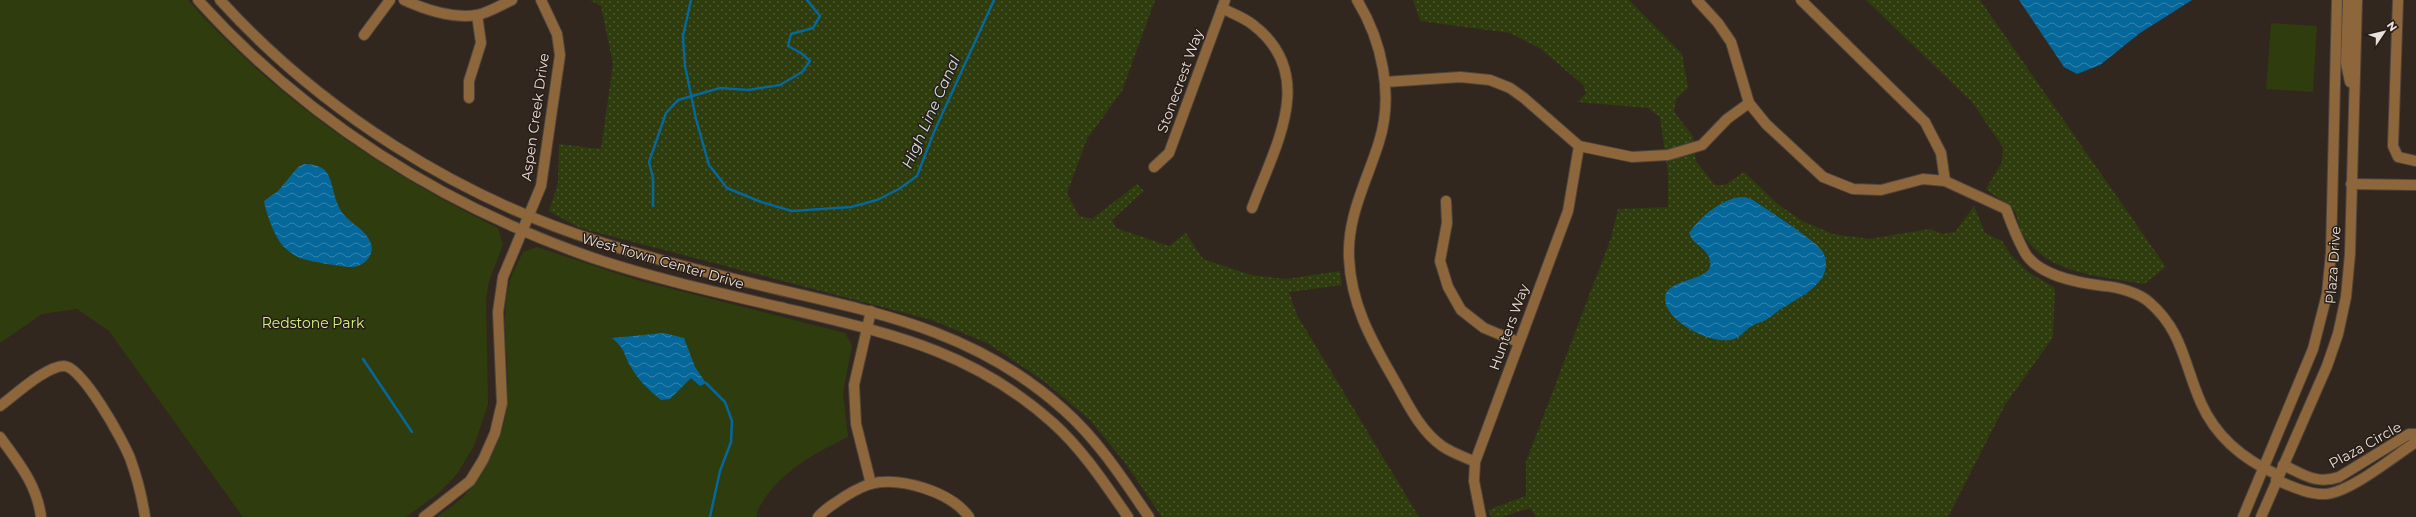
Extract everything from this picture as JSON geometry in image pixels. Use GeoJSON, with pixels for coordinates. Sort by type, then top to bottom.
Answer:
{"type":"FeatureCollection","features":[{"type":"Feature","properties":{"kind":"street","name":"West Town Center Drive"},"geometry":{"type":"LineString","coordinates":[[198,0],[268,71],[311,107],[378,155],[452,199],[521,230],[595,258],[676,282],[867,328],[916,342],[970,365],[1015,393],[1053,423],[1074,444],[1092,466],[1128,517]]}},
{"type":"Feature","properties":{"kind":"street","name":"West Town Center Drive"},"geometry":{"type":"LineString","coordinates":[[220,0],[280,59],[331,101],[372,131],[456,182],[528,215],[582,237],[639,254],[871,311],[920,325],[960,341],[1011,369],[1042,391],[1066,411],[1096,444],[1149,517]]}},
{"type":"Feature","properties":{"kind":"street"},"geometry":{"type":"LineString","coordinates":[[364,35],[390,0]]}},
{"type":"Feature","properties":{"kind":"street"},"geometry":{"type":"LineString","coordinates":[[404,0],[425,10],[447,14],[477,15],[512,0]]}},
{"type":"Feature","properties":{"kind":"street","name":"Aspen Creek Drive"},"geometry":{"type":"LineString","coordinates":[[424,517],[470,481],[483,460],[495,433],[502,403],[498,312],[503,277],[521,230],[541,186],[560,55],[557,34],[541,0]]}},
{"type":"Feature","properties":{"kind":"street"},"geometry":{"type":"LineString","coordinates":[[1357,0],[1370,25],[1385,82],[1385,107],[1379,141],[1352,218],[1349,257],[1353,294],[1372,343],[1418,420],[1429,435],[1443,447],[1475,462]]}},
{"type":"Feature","properties":{"kind":"street"},"geometry":{"type":"LineString","coordinates":[[1385,82],[1460,77],[1490,80],[1510,88],[1524,98],[1579,146],[1632,157],[1677,153],[1702,145],[1727,119],[1749,103],[1731,42],[1718,23],[1697,0]]}},
{"type":"Feature","properties":{"kind":"street"},"geometry":{"type":"LineString","coordinates":[[1801,0],[1925,122],[1941,153],[1945,181]]}},
{"type":"Feature","properties":{"kind":"street","name":"Plaza Drive"},"geometry":{"type":"LineString","coordinates":[[2244,517],[2313,349],[2327,294],[2331,253],[2337,0]]}},
{"type":"Feature","properties":{"kind":"street"},"geometry":{"type":"LineString","coordinates":[[2348,0],[2346,63],[2354,98]]}},
{"type":"Feature","properties":{"kind":"street","name":"Plaza Drive"},"geometry":{"type":"LineString","coordinates":[[2261,517],[2323,376],[2340,323],[2348,278],[2357,0]]}},
{"type":"Feature","properties":{"kind":"street"},"geometry":{"type":"LineString","coordinates":[[2398,0],[2393,146],[2398,157],[2416,161]]}},
{"type":"Feature","properties":{"kind":"street"},"geometry":{"type":"LineString","coordinates":[[1223,4],[1251,23],[1269,39],[1281,60],[1287,77],[1287,112],[1252,208]]}},
{"type":"Feature","properties":{"kind":"street","name":"Stonecrest Way"},"geometry":{"type":"LineString","coordinates":[[1154,166],[1169,153],[1223,4]]}},
{"type":"Feature","properties":{"kind":"street"},"geometry":{"type":"LineString","coordinates":[[469,98],[469,81],[481,42],[477,15]]}},
{"type":"Feature","properties":{"kind":"street","name":"Plaza Circle"},"geometry":{"type":"LineString","coordinates":[[1749,103],[1766,124],[1823,177],[1853,189],[1881,190],[1923,179],[1945,181],[2006,209],[2024,253],[2042,269],[2063,279],[2116,287],[2148,300],[2166,318],[2179,339],[2201,403],[2213,424],[2239,453],[2277,478],[2310,492],[2326,494],[2342,490],[2413,444],[2416,438]]}},
{"type":"Feature","properties":{"kind":"street","name":"Hunters Way"},"geometry":{"type":"LineString","coordinates":[[1481,517],[1474,481],[1475,462],[1518,342],[1568,211],[1579,146]]}},
{"type":"Feature","properties":{"kind":"street"},"geometry":{"type":"LineString","coordinates":[[2351,184],[2416,185]]}},
{"type":"Feature","properties":{"kind":"street"},"geometry":{"type":"LineString","coordinates":[[1446,201],[1447,223],[1440,261],[1448,287],[1461,310],[1484,328],[1518,342]]}},
{"type":"Feature","properties":{"kind":"street"},"geometry":{"type":"LineString","coordinates":[[871,311],[854,385],[856,424],[871,484]]}},
{"type":"Feature","properties":{"kind":"street"},"geometry":{"type":"LineString","coordinates":[[0,406],[52,368],[65,366],[76,371],[106,413],[129,457],[143,499],[144,517]]}},
{"type":"Feature","properties":{"kind":"street","name":"Plaza Circle"},"geometry":{"type":"LineString","coordinates":[[2283,464],[2310,478],[2329,480],[2339,477],[2409,434],[2416,434]]}},
{"type":"Feature","properties":{"kind":"street"},"geometry":{"type":"LineString","coordinates":[[0,437],[30,479],[40,504],[41,517]]}},
{"type":"Feature","properties":{"kind":"street"},"geometry":{"type":"LineString","coordinates":[[818,517],[846,496],[871,484],[899,484],[930,489],[964,510],[969,517]]}},
{"type":"Feature","properties":{"kind":"green space","name":"Redstone Park"},"geometry":{"type":"Polygon","coordinates":[[[0,0],[188,0],[222,36],[257,69],[293,100],[332,129],[371,157],[412,182],[498,228],[503,245],[489,281],[486,300],[488,404],[474,446],[457,474],[440,492],[406,517],[243,517],[109,331],[77,309],[42,314],[0,343],[0,0]]]}},
{"type":"Feature","properties":{"kind":"green space"},"geometry":{"type":"Polygon","coordinates":[[[590,0],[1155,0],[1122,91],[1087,139],[1067,193],[1079,216],[1092,219],[1137,184],[1144,191],[1112,220],[1116,228],[1169,246],[1186,233],[1203,259],[1251,275],[1286,279],[1340,271],[1342,285],[1289,292],[1297,315],[1419,517],[1162,517],[1126,464],[1090,420],[1045,382],[989,344],[932,320],[580,228],[549,211],[558,183],[559,144],[601,149],[613,64],[601,6],[590,0]]]}},
{"type":"Feature","properties":{"kind":"green space"},"geometry":{"type":"Polygon","coordinates":[[[1413,0],[1629,0],[1682,54],[1688,88],[1676,99],[1674,112],[1693,136],[1696,161],[1715,185],[1725,185],[1744,172],[1779,205],[1802,221],[1833,234],[1869,239],[1930,229],[1942,234],[1955,232],[1974,206],[1985,233],[2002,241],[2011,255],[2028,272],[2055,288],[2053,337],[2005,405],[1948,517],[1536,517],[1530,508],[1502,517],[1491,517],[1488,510],[1526,496],[1526,462],[1611,238],[1618,209],[1668,207],[1668,174],[1660,117],[1648,108],[1578,102],[1586,93],[1583,85],[1541,49],[1510,33],[1420,21],[1413,0]]]}},
{"type":"Feature","properties":{"kind":"green space"},"geometry":{"type":"Polygon","coordinates":[[[1866,0],[1980,0],[2166,267],[2144,284],[2077,272],[2061,266],[2034,248],[2021,233],[2013,209],[1986,189],[2002,162],[2003,147],[1972,102],[1866,0]]]}},
{"type":"Feature","properties":{"kind":"green space"},"geometry":{"type":"Polygon","coordinates":[[[2271,23],[2317,26],[2313,92],[2266,89],[2271,23]]]}},
{"type":"Feature","properties":{"kind":"green space"},"geometry":{"type":"Polygon","coordinates":[[[537,247],[637,280],[845,333],[852,345],[843,393],[848,437],[807,459],[783,477],[764,500],[756,514],[757,517],[436,517],[463,497],[481,473],[496,447],[505,419],[507,404],[508,375],[505,307],[507,294],[511,276],[523,252],[537,247]]]}},
{"type":"Feature","properties":{"kind":"water"},"geometry":{"type":"Polygon","coordinates":[[[2019,0],[2192,0],[2140,33],[2100,65],[2077,74],[2064,67],[2019,0]]]}},
{"type":"Feature","properties":{"kind":"water"},"geometry":{"type":"Polygon","coordinates":[[[304,164],[321,167],[326,171],[341,211],[365,233],[368,238],[372,248],[371,253],[367,260],[359,266],[351,267],[325,264],[300,258],[286,249],[277,238],[264,201],[278,191],[298,167],[304,164]]]}},
{"type":"Feature","properties":{"kind":"water"},"geometry":{"type":"Polygon","coordinates":[[[1745,197],[1753,200],[1780,218],[1819,247],[1823,252],[1826,262],[1825,270],[1822,278],[1809,291],[1766,320],[1754,325],[1733,339],[1714,339],[1695,332],[1679,321],[1668,309],[1665,298],[1668,291],[1675,285],[1695,278],[1709,269],[1709,257],[1694,241],[1689,233],[1706,214],[1713,209],[1729,200],[1745,197]]]}},
{"type":"Feature","properties":{"kind":"water"},"geometry":{"type":"Polygon","coordinates":[[[664,333],[684,338],[695,367],[706,383],[700,386],[691,378],[670,399],[661,400],[640,381],[622,349],[612,338],[664,333]]]}},
{"type":"Feature","properties":{"kind":"waterway","name":"High Line Canal"},"geometry":{"type":"LineString","coordinates":[[691,0],[683,36],[685,66],[696,119],[709,165],[727,188],[761,202],[792,211],[851,207],[877,200],[899,189],[917,176],[934,132],[994,0]]}},
{"type":"Feature","properties":{"kind":"waterway"},"geometry":{"type":"LineString","coordinates":[[653,206],[653,178],[649,162],[666,113],[678,100],[720,88],[748,90],[780,85],[802,72],[810,61],[801,53],[788,46],[791,34],[813,28],[820,16],[807,0]]}},
{"type":"Feature","properties":{"kind":"waterway"},"geometry":{"type":"LineString","coordinates":[[363,359],[412,432]]}},
{"type":"Feature","properties":{"kind":"waterway"},"geometry":{"type":"LineString","coordinates":[[706,383],[725,402],[732,421],[731,442],[720,471],[710,517]]}}]}
